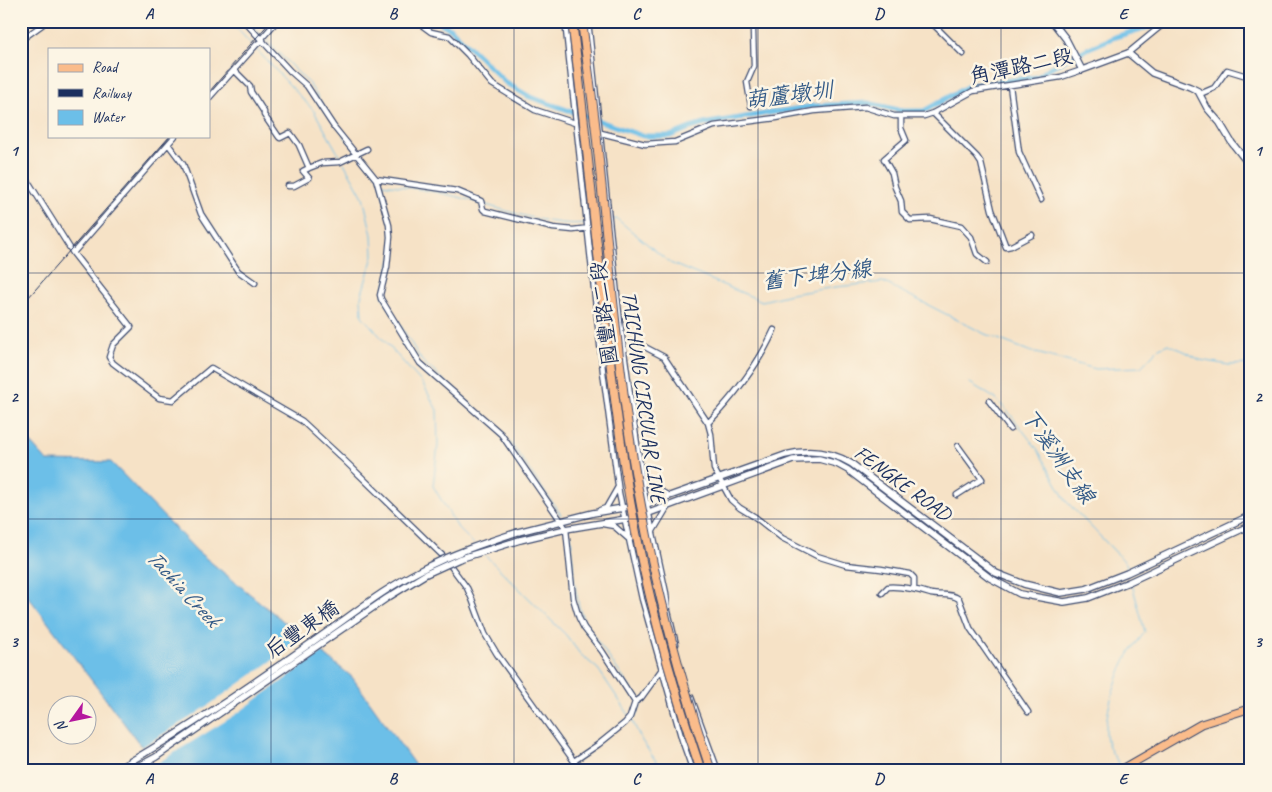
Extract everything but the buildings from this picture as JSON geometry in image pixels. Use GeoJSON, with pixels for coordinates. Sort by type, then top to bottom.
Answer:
{"type":"FeatureCollection","features":[{"type":"Feature","properties":{"kind":"highway","name":"TAICHUNG CIRCULAR LINE"},"geometry":{"type":"LineString","coordinates":[[572,21],[611,373],[628,489],[654,608],[682,714],[701,771]]}},
{"type":"Feature","properties":{"kind":"highway","name":"TAICHUNG CIRCULAR LINE"},"geometry":{"type":"LineString","coordinates":[[582,21],[598,148],[621,370],[638,488],[663,607],[711,771]]}},
{"type":"Feature","properties":{"kind":"main road"},"geometry":{"type":"LineString","coordinates":[[1109,771],[1119,770],[1201,724],[1251,708]]}},
{"type":"Feature","properties":{"kind":"street"},"geometry":{"type":"LineString","coordinates":[[21,40],[42,25],[41,21]]}},
{"type":"Feature","properties":{"kind":"street"},"geometry":{"type":"LineString","coordinates":[[244,21],[263,37],[290,71],[307,86],[334,127],[376,180],[389,225],[390,237],[387,267],[380,294],[383,304],[398,325],[420,363],[501,434],[561,521],[566,530],[574,598],[579,618],[635,702]]}},
{"type":"Feature","properties":{"kind":"street"},"geometry":{"type":"LineString","coordinates":[[210,97],[277,21]]}},
{"type":"Feature","properties":{"kind":"street"},"geometry":{"type":"LineString","coordinates":[[416,21],[431,32],[449,36],[492,84],[535,110],[575,123]]}},
{"type":"Feature","properties":{"kind":"street","name":"國豐路二段"},"geometry":{"type":"LineString","coordinates":[[565,21],[603,372],[618,487],[642,599],[682,740],[693,771]]}},
{"type":"Feature","properties":{"kind":"street","name":"國豐路二段"},"geometry":{"type":"LineString","coordinates":[[588,21],[621,330],[643,481],[668,611],[689,692],[718,771]]}},
{"type":"Feature","properties":{"kind":"street"},"geometry":{"type":"LineString","coordinates":[[750,106],[747,82],[754,66],[754,30],[758,21]]}},
{"type":"Feature","properties":{"kind":"street"},"geometry":{"type":"LineString","coordinates":[[930,21],[963,54]]}},
{"type":"Feature","properties":{"kind":"street"},"geometry":{"type":"LineString","coordinates":[[1052,21],[1066,39],[1082,70]]}},
{"type":"Feature","properties":{"kind":"street"},"geometry":{"type":"LineString","coordinates":[[1167,21],[1128,53],[1152,73],[1190,87],[1200,94],[1207,108],[1220,122],[1232,143],[1251,167]]}},
{"type":"Feature","properties":{"kind":"street","name":"角潭路二段"},"geometry":{"type":"LineString","coordinates":[[600,133],[645,144],[675,142],[714,126],[814,111],[865,107],[901,116],[919,117],[933,113],[973,91],[1062,77],[1128,53]]}},
{"type":"Feature","properties":{"kind":"street"},"geometry":{"type":"LineString","coordinates":[[234,70],[250,86],[251,92],[264,115],[279,137],[291,134],[299,145],[309,168]]}},
{"type":"Feature","properties":{"kind":"street"},"geometry":{"type":"LineString","coordinates":[[1200,94],[1214,88],[1227,70],[1250,77]]}},
{"type":"Feature","properties":{"kind":"street"},"geometry":{"type":"LineString","coordinates":[[1010,86],[1019,152],[1041,200]]}},
{"type":"Feature","properties":{"kind":"street"},"geometry":{"type":"LineString","coordinates":[[933,113],[977,157],[992,210],[1006,247],[1032,235]]}},
{"type":"Feature","properties":{"kind":"street"},"geometry":{"type":"LineString","coordinates":[[901,116],[901,128],[906,140],[884,159],[892,173],[901,201],[902,212],[910,220],[930,219],[961,226],[971,237],[977,254],[987,262]]}},
{"type":"Feature","properties":{"kind":"street"},"geometry":{"type":"LineString","coordinates":[[74,253],[173,138]]}},
{"type":"Feature","properties":{"kind":"street"},"geometry":{"type":"LineString","coordinates":[[168,144],[183,164],[201,214],[238,272],[256,283]]}},
{"type":"Feature","properties":{"kind":"street"},"geometry":{"type":"LineString","coordinates":[[288,186],[294,186],[309,178],[303,171],[309,168],[322,163],[336,163],[366,149]]}},
{"type":"Feature","properties":{"kind":"street"},"geometry":{"type":"LineString","coordinates":[[21,170],[74,253],[130,327],[113,345],[110,357],[113,363],[159,398],[174,400],[211,368],[302,422],[444,557],[467,588],[484,634],[581,771]]}},
{"type":"Feature","properties":{"kind":"street"},"geometry":{"type":"LineString","coordinates":[[376,180],[458,191],[481,201],[485,211],[553,228],[573,230],[610,225]]}},
{"type":"Feature","properties":{"kind":"street"},"geometry":{"type":"LineString","coordinates":[[708,423],[751,373],[774,330]]}},
{"type":"Feature","properties":{"kind":"street"},"geometry":{"type":"LineString","coordinates":[[645,347],[664,357],[708,423],[711,434],[714,469],[731,500],[782,538],[816,556],[835,562],[910,574],[914,578],[914,589]]}},
{"type":"Feature","properties":{"kind":"street"},"geometry":{"type":"LineString","coordinates":[[989,400],[1010,429]]}},
{"type":"Feature","properties":{"kind":"street"},"geometry":{"type":"LineString","coordinates":[[957,495],[982,480],[958,446]]}},
{"type":"Feature","properties":{"kind":"street","name":"FENGKE ROAD"},"geometry":{"type":"LineString","coordinates":[[518,532],[594,513],[647,504],[792,453],[813,451],[834,455],[852,464],[996,573],[1024,584],[1061,593],[1086,589],[1127,573],[1251,515]]}},
{"type":"Feature","properties":{"kind":"street","name":"FENGKE ROAD"},"geometry":{"type":"LineString","coordinates":[[520,540],[649,513],[793,460],[812,458],[831,462],[848,470],[990,578],[1020,594],[1064,602],[1088,598],[1129,582],[1251,525]]}},
{"type":"Feature","properties":{"kind":"street"},"geometry":{"type":"LineString","coordinates":[[643,481],[669,496]]}},
{"type":"Feature","properties":{"kind":"street"},"geometry":{"type":"LineString","coordinates":[[594,513],[606,508],[618,487]]}},
{"type":"Feature","properties":{"kind":"street"},"geometry":{"type":"LineString","coordinates":[[636,506],[659,614],[692,731],[706,771]]}},
{"type":"Feature","properties":{"kind":"street"},"geometry":{"type":"LineString","coordinates":[[653,532],[668,506]]}},
{"type":"Feature","properties":{"kind":"street"},"geometry":{"type":"LineString","coordinates":[[600,524],[614,526],[630,540]]}},
{"type":"Feature","properties":{"kind":"street","name":"后豐東橋"},"geometry":{"type":"LineString","coordinates":[[114,771],[154,749],[383,592],[418,571],[456,553],[518,532]]}},
{"type":"Feature","properties":{"kind":"street","name":"后豐東橋"},"geometry":{"type":"LineString","coordinates":[[130,771],[156,757],[426,574],[459,559],[520,540]]}},
{"type":"Feature","properties":{"kind":"street"},"geometry":{"type":"LineString","coordinates":[[882,593],[888,587],[896,586],[955,596],[959,599],[970,628],[1028,712]]}},
{"type":"Feature","properties":{"kind":"street"},"geometry":{"type":"LineString","coordinates":[[574,761],[600,744],[625,723],[630,717],[635,702],[641,698],[662,669]]}},
{"type":"Feature","properties":{"kind":"water","name":"Tachia Creek"},"geometry":{"type":"Polygon","coordinates":[[[21,432],[47,461],[111,462],[197,551],[352,677],[419,771],[160,771],[21,587],[21,432]]]}},
{"type":"Feature","properties":{"kind":"pier"},"geometry":{"type":"Polygon","coordinates":[[[306,637],[324,651],[235,715],[153,766],[140,748],[196,714],[306,637]]]}},
{"type":"Feature","properties":{"kind":"waterway"},"geometry":{"type":"LineString","coordinates":[[230,21],[253,46]]}},
{"type":"Feature","properties":{"kind":"waterway"},"geometry":{"type":"LineString","coordinates":[[248,21],[261,35]]}},
{"type":"Feature","properties":{"kind":"waterway","name":"葫蘆墩圳"},"geometry":{"type":"LineString","coordinates":[[437,21],[451,29],[506,83],[530,97],[643,136],[670,136],[708,123],[813,106],[868,103],[903,111],[924,111],[970,85],[1038,77],[1048,69],[1089,48],[1161,21]]}},
{"type":"Feature","properties":{"kind":"waterway"},"geometry":{"type":"LineString","coordinates":[[264,38],[310,85],[329,115]]}},
{"type":"Feature","properties":{"kind":"waterway"},"geometry":{"type":"LineString","coordinates":[[256,49],[314,111],[342,160]]}},
{"type":"Feature","properties":{"kind":"waterway"},"geometry":{"type":"LineString","coordinates":[[344,136],[358,152]]}},
{"type":"Feature","properties":{"kind":"waterway"},"geometry":{"type":"LineString","coordinates":[[361,155],[379,177]]}},
{"type":"Feature","properties":{"kind":"waterway"},"geometry":{"type":"LineString","coordinates":[[344,163],[363,197],[372,235],[373,256],[361,297],[362,316],[423,384],[437,410],[438,445],[433,486],[458,528],[475,545]]}},
{"type":"Feature","properties":{"kind":"waterway"},"geometry":{"type":"LineString","coordinates":[[380,181],[392,228],[393,251],[383,297],[422,361],[476,409]]}},
{"type":"Feature","properties":{"kind":"waterway","name":"舊下埤分線"},"geometry":{"type":"LineString","coordinates":[[382,184],[431,191],[480,203]]}},
{"type":"Feature","properties":{"kind":"waterway","name":"舊下埤分線"},"geometry":{"type":"LineString","coordinates":[[483,204],[547,221],[573,224],[584,223]]}},
{"type":"Feature","properties":{"kind":"waterway","name":"舊下埤分線"},"geometry":{"type":"LineString","coordinates":[[611,220],[617,219],[670,263],[762,301],[791,294],[883,282],[985,334],[1029,351],[1096,369],[1141,367],[1159,348],[1168,344],[1200,360],[1229,365],[1251,364]]}},
{"type":"Feature","properties":{"kind":"waterway","name":"下溪洲支線"},"geometry":{"type":"LineString","coordinates":[[970,383],[996,399],[1010,414],[1038,450],[1066,501],[1126,563],[1128,571]]}},
{"type":"Feature","properties":{"kind":"waterway"},"geometry":{"type":"LineString","coordinates":[[509,441],[561,515]]}},
{"type":"Feature","properties":{"kind":"waterway"},"geometry":{"type":"LineString","coordinates":[[571,535],[574,581],[584,622],[636,696]]}},
{"type":"Feature","properties":{"kind":"waterway"},"geometry":{"type":"LineString","coordinates":[[483,553],[566,635],[580,654],[598,669],[629,715]]}},
{"type":"Feature","properties":{"kind":"waterway","name":"下溪洲支線"},"geometry":{"type":"LineString","coordinates":[[1122,767],[1109,747],[1106,731],[1108,710],[1119,675],[1129,654],[1145,632],[1132,584]]}},
{"type":"Feature","properties":{"kind":"waterway"},"geometry":{"type":"LineString","coordinates":[[633,719],[640,708],[640,704]]}},
{"type":"Feature","properties":{"kind":"waterway"},"geometry":{"type":"LineString","coordinates":[[631,718],[642,741],[663,771]]}},
{"type":"Feature","properties":{"kind":"railway"},"geometry":{"type":"LineString","coordinates":[[210,91],[271,21]]}},
{"type":"Feature","properties":{"kind":"railway"},"geometry":{"type":"LineString","coordinates":[[21,306],[168,138]]}}]}
